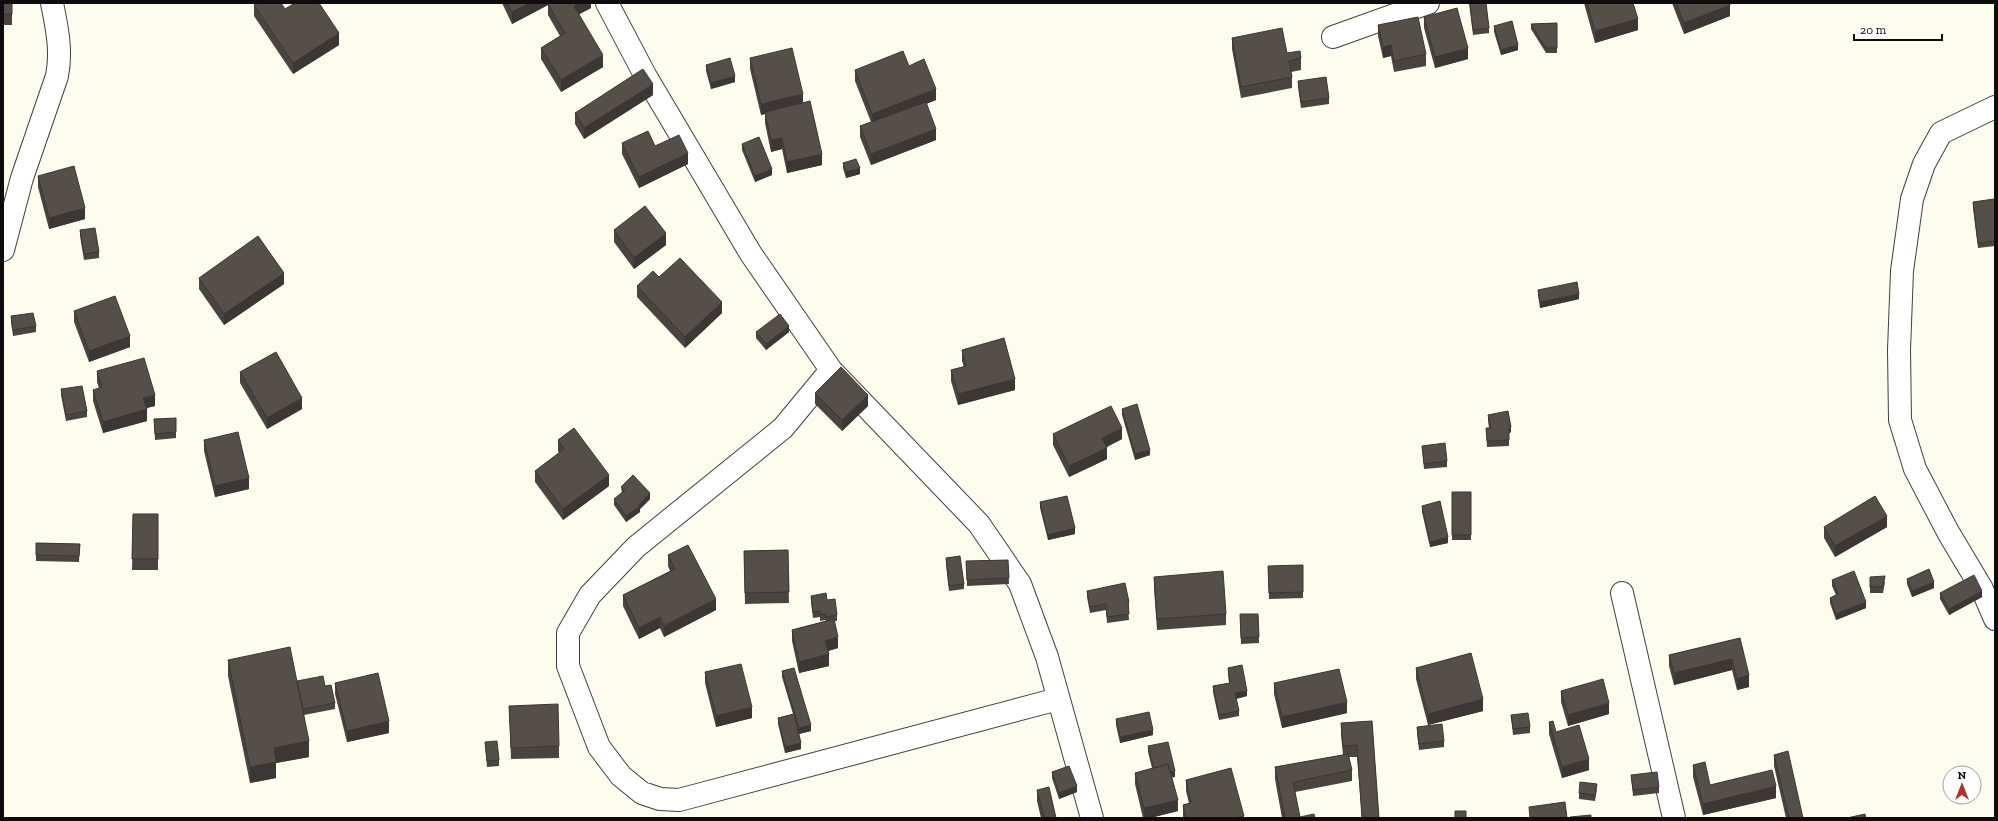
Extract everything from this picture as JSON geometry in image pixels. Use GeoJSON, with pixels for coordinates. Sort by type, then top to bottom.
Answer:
{"type":"FeatureCollection","features":[{"type":"Feature","properties":{"kind":"street"},"geometry":{"type":"LineString","coordinates":[[3,250],[22,178],[57,76],[60,59],[59,38],[52,3]]}},
{"type":"Feature","properties":{"kind":"street"},"geometry":{"type":"LineString","coordinates":[[607,3],[645,75],[751,254],[831,370],[974,518],[1020,584],[1047,657],[1092,818]]}},
{"type":"Feature","properties":{"kind":"street"},"geometry":{"type":"LineString","coordinates":[[1333,37],[1428,3]]}},
{"type":"Feature","properties":{"kind":"street"},"geometry":{"type":"LineString","coordinates":[[1995,107],[1941,133],[1924,164],[1912,199],[1902,272],[1899,350],[1900,420],[1915,470],[1948,532],[1982,589],[1995,619]]}},
{"type":"Feature","properties":{"kind":"street"},"geometry":{"type":"LineString","coordinates":[[831,370],[783,428],[636,547],[590,595],[568,633],[567,650],[568,666],[599,747],[621,776],[642,793],[660,799],[678,800],[1058,699]]}},
{"type":"Feature","properties":{"kind":"street"},"geometry":{"type":"LineString","coordinates":[[1622,593],[1674,818]]}},
{"type":"Feature","properties":{"kind":"building"},"geometry":{"type":"Polygon","coordinates":[[[3,3],[12,3],[12,14],[3,14],[3,3]]]}},
{"type":"Feature","properties":{"kind":"building"},"geometry":{"type":"Polygon","coordinates":[[[257,3],[281,3],[285,9],[295,3],[319,3],[339,33],[293,63],[254,5],[257,3]]]}},
{"type":"Feature","properties":{"kind":"building"},"geometry":{"type":"Polygon","coordinates":[[[507,3],[530,3],[512,12],[507,3]]]}},
{"type":"Feature","properties":{"kind":"building"},"geometry":{"type":"Polygon","coordinates":[[[580,3],[574,6],[603,55],[561,80],[541,48],[565,33],[548,4],[580,3]]]}},
{"type":"Feature","properties":{"kind":"building"},"geometry":{"type":"Polygon","coordinates":[[[1470,3],[1486,3],[1489,28],[1473,30],[1470,3]]]}},
{"type":"Feature","properties":{"kind":"building"},"geometry":{"type":"Polygon","coordinates":[[[1587,3],[1633,3],[1638,19],[1595,31],[1587,3]]]}},
{"type":"Feature","properties":{"kind":"building"},"geometry":{"type":"Polygon","coordinates":[[[1676,3],[1730,3],[1730,5],[1684,23],[1676,3]]]}},
{"type":"Feature","properties":{"kind":"building"},"geometry":{"type":"Polygon","coordinates":[[[1457,8],[1468,48],[1435,57],[1424,17],[1457,8]]]}},
{"type":"Feature","properties":{"kind":"building"},"geometry":{"type":"Polygon","coordinates":[[[1418,17],[1426,54],[1394,61],[1391,45],[1383,47],[1378,25],[1418,17]]]}},
{"type":"Feature","properties":{"kind":"building"},"geometry":{"type":"Polygon","coordinates":[[[1512,21],[1518,45],[1501,50],[1494,26],[1512,21]]]}},
{"type":"Feature","properties":{"kind":"building"},"geometry":{"type":"Polygon","coordinates":[[[1557,23],[1557,48],[1546,48],[1531,24],[1557,23]]]}},
{"type":"Feature","properties":{"kind":"building"},"geometry":{"type":"Polygon","coordinates":[[[1282,28],[1287,53],[1300,51],[1301,58],[1289,61],[1292,77],[1241,87],[1232,38],[1282,28]]]}},
{"type":"Feature","properties":{"kind":"building"},"geometry":{"type":"Polygon","coordinates":[[[792,48],[803,94],[761,104],[750,58],[792,48]]]}},
{"type":"Feature","properties":{"kind":"building"},"geometry":{"type":"Polygon","coordinates":[[[903,51],[909,66],[924,59],[936,89],[872,114],[855,70],[903,51]]]}},
{"type":"Feature","properties":{"kind":"building"},"geometry":{"type":"Polygon","coordinates":[[[730,58],[735,76],[711,83],[706,65],[730,58]]]}},
{"type":"Feature","properties":{"kind":"building"},"geometry":{"type":"Polygon","coordinates":[[[643,69],[653,84],[584,128],[575,113],[643,69]]]}},
{"type":"Feature","properties":{"kind":"building"},"geometry":{"type":"Polygon","coordinates":[[[1326,77],[1329,98],[1301,102],[1298,81],[1326,77]]]}},
{"type":"Feature","properties":{"kind":"building"},"geometry":{"type":"Polygon","coordinates":[[[810,101],[822,154],[787,162],[782,138],[771,140],[765,112],[810,101]]]}},
{"type":"Feature","properties":{"kind":"building"},"geometry":{"type":"Polygon","coordinates":[[[926,102],[936,129],[871,154],[860,126],[926,102]]]}},
{"type":"Feature","properties":{"kind":"building"},"geometry":{"type":"Polygon","coordinates":[[[648,131],[655,146],[679,135],[688,153],[639,177],[622,143],[648,131]]]}},
{"type":"Feature","properties":{"kind":"building"},"geometry":{"type":"Polygon","coordinates":[[[759,137],[772,169],[755,176],[742,144],[759,137]]]}},
{"type":"Feature","properties":{"kind":"building"},"geometry":{"type":"Polygon","coordinates":[[[856,159],[860,168],[846,172],[843,163],[856,159]]]}},
{"type":"Feature","properties":{"kind":"building"},"geometry":{"type":"Polygon","coordinates":[[[74,166],[85,208],[49,218],[38,176],[74,166]]]}},
{"type":"Feature","properties":{"kind":"building"},"geometry":{"type":"Polygon","coordinates":[[[1994,199],[1995,241],[1978,243],[1973,202],[1994,199]]]}},
{"type":"Feature","properties":{"kind":"building"},"geometry":{"type":"Polygon","coordinates":[[[645,206],[666,233],[634,258],[614,230],[645,206]]]}},
{"type":"Feature","properties":{"kind":"building"},"geometry":{"type":"Polygon","coordinates":[[[95,228],[99,252],[84,254],[80,230],[95,228]]]}},
{"type":"Feature","properties":{"kind":"building"},"geometry":{"type":"Polygon","coordinates":[[[258,236],[284,273],[224,314],[199,278],[258,236]]]}},
{"type":"Feature","properties":{"kind":"building"},"geometry":{"type":"Polygon","coordinates":[[[680,258],[722,302],[685,337],[637,286],[653,271],[659,277],[680,258]]]}},
{"type":"Feature","properties":{"kind":"building"},"geometry":{"type":"Polygon","coordinates":[[[1577,282],[1579,294],[1540,302],[1538,290],[1577,282]]]}},
{"type":"Feature","properties":{"kind":"building"},"geometry":{"type":"Polygon","coordinates":[[[115,296],[130,336],[89,351],[74,311],[115,296]]]}},
{"type":"Feature","properties":{"kind":"building"},"geometry":{"type":"Polygon","coordinates":[[[33,313],[36,326],[13,330],[11,316],[33,313]]]}},
{"type":"Feature","properties":{"kind":"building"},"geometry":{"type":"Polygon","coordinates":[[[780,314],[789,326],[766,344],[756,332],[780,314]]]}},
{"type":"Feature","properties":{"kind":"building"},"geometry":{"type":"Polygon","coordinates":[[[1004,338],[1015,379],[958,394],[951,370],[966,366],[962,350],[1004,338]]]}},
{"type":"Feature","properties":{"kind":"building"},"geometry":{"type":"Polygon","coordinates":[[[276,352],[302,398],[267,418],[240,372],[276,352]]]}},
{"type":"Feature","properties":{"kind":"building"},"geometry":{"type":"Polygon","coordinates":[[[144,358],[155,395],[143,398],[147,409],[103,422],[93,390],[102,387],[97,371],[144,358]]]}},
{"type":"Feature","properties":{"kind":"building"},"geometry":{"type":"Polygon","coordinates":[[[841,367],[868,395],[842,420],[815,393],[841,367]]]}},
{"type":"Feature","properties":{"kind":"building"},"geometry":{"type":"Polygon","coordinates":[[[82,386],[87,411],[66,415],[61,389],[82,386]]]}},
{"type":"Feature","properties":{"kind":"building"},"geometry":{"type":"Polygon","coordinates":[[[1137,404],[1150,450],[1135,454],[1122,409],[1137,404]]]}},
{"type":"Feature","properties":{"kind":"building"},"geometry":{"type":"Polygon","coordinates":[[[1111,406],[1122,428],[1102,438],[1107,448],[1069,466],[1053,434],[1111,406]]]}},
{"type":"Feature","properties":{"kind":"building"},"geometry":{"type":"Polygon","coordinates":[[[1508,411],[1511,427],[1509,428],[1509,440],[1487,441],[1486,428],[1491,428],[1488,415],[1508,411]]]}},
{"type":"Feature","properties":{"kind":"building"},"geometry":{"type":"Polygon","coordinates":[[[176,418],[176,432],[155,434],[154,419],[176,418]]]}},
{"type":"Feature","properties":{"kind":"building"},"geometry":{"type":"Polygon","coordinates":[[[574,428],[609,475],[563,509],[535,471],[564,449],[558,440],[574,428]]]}},
{"type":"Feature","properties":{"kind":"building"},"geometry":{"type":"Polygon","coordinates":[[[238,432],[249,478],[215,486],[204,440],[238,432]]]}},
{"type":"Feature","properties":{"kind":"building"},"geometry":{"type":"Polygon","coordinates":[[[1445,443],[1447,461],[1424,464],[1422,446],[1445,443]]]}},
{"type":"Feature","properties":{"kind":"building"},"geometry":{"type":"Polygon","coordinates":[[[633,475],[650,493],[639,505],[640,506],[626,516],[614,499],[625,490],[621,487],[633,475]]]}},
{"type":"Feature","properties":{"kind":"building"},"geometry":{"type":"Polygon","coordinates":[[[1452,492],[1471,492],[1471,535],[1452,535],[1452,492]]]}},
{"type":"Feature","properties":{"kind":"building"},"geometry":{"type":"Polygon","coordinates":[[[1067,496],[1075,528],[1048,535],[1040,502],[1067,496]]]}},
{"type":"Feature","properties":{"kind":"building"},"geometry":{"type":"Polygon","coordinates":[[[1875,496],[1887,516],[1835,546],[1824,527],[1875,496]]]}},
{"type":"Feature","properties":{"kind":"building"},"geometry":{"type":"Polygon","coordinates":[[[1440,501],[1448,537],[1430,542],[1422,506],[1440,501]]]}},
{"type":"Feature","properties":{"kind":"building"},"geometry":{"type":"Polygon","coordinates":[[[133,514],[158,514],[158,559],[132,559],[133,514]]]}},
{"type":"Feature","properties":{"kind":"building"},"geometry":{"type":"Polygon","coordinates":[[[36,543],[80,544],[79,556],[36,555],[36,543]]]}},
{"type":"Feature","properties":{"kind":"building"},"geometry":{"type":"Polygon","coordinates":[[[688,545],[716,599],[664,626],[660,617],[639,628],[623,595],[675,569],[668,555],[688,545]]]}},
{"type":"Feature","properties":{"kind":"building"},"geometry":{"type":"Polygon","coordinates":[[[788,550],[789,592],[745,593],[744,551],[788,550]]]}},
{"type":"Feature","properties":{"kind":"building"},"geometry":{"type":"Polygon","coordinates":[[[960,556],[964,584],[949,586],[946,558],[960,556]]]}},
{"type":"Feature","properties":{"kind":"building"},"geometry":{"type":"Polygon","coordinates":[[[1008,560],[1009,578],[967,580],[966,561],[1008,560]]]}},
{"type":"Feature","properties":{"kind":"building"},"geometry":{"type":"Polygon","coordinates":[[[1303,565],[1303,592],[1269,593],[1268,566],[1303,565]]]}},
{"type":"Feature","properties":{"kind":"building"},"geometry":{"type":"Polygon","coordinates":[[[1929,569],[1934,582],[1912,591],[1907,579],[1929,569]]]}},
{"type":"Feature","properties":{"kind":"building"},"geometry":{"type":"Polygon","coordinates":[[[1223,571],[1226,614],[1157,619],[1154,577],[1223,571]]]}},
{"type":"Feature","properties":{"kind":"building"},"geometry":{"type":"Polygon","coordinates":[[[1854,571],[1866,602],[1836,614],[1830,598],[1838,594],[1832,580],[1854,571]]]}},
{"type":"Feature","properties":{"kind":"building"},"geometry":{"type":"Polygon","coordinates":[[[1974,575],[1982,591],[1949,609],[1940,593],[1974,575]]]}},
{"type":"Feature","properties":{"kind":"building"},"geometry":{"type":"Polygon","coordinates":[[[1885,576],[1883,587],[1870,587],[1870,577],[1885,576]]]}},
{"type":"Feature","properties":{"kind":"building"},"geometry":{"type":"Polygon","coordinates":[[[1125,583],[1129,602],[1129,614],[1107,617],[1106,604],[1090,607],[1087,591],[1125,583]]]}},
{"type":"Feature","properties":{"kind":"building"},"geometry":{"type":"Polygon","coordinates":[[[826,593],[827,600],[835,599],[837,615],[826,617],[825,614],[820,615],[820,611],[813,612],[811,596],[826,593]]]}},
{"type":"Feature","properties":{"kind":"building"},"geometry":{"type":"Polygon","coordinates":[[[1240,614],[1258,614],[1259,637],[1241,638],[1240,614]]]}},
{"type":"Feature","properties":{"kind":"building"},"geometry":{"type":"Polygon","coordinates":[[[834,619],[838,637],[825,641],[829,654],[799,662],[792,630],[834,619]]]}},
{"type":"Feature","properties":{"kind":"building"},"geometry":{"type":"Polygon","coordinates":[[[1740,638],[1749,675],[1737,679],[1732,659],[1674,673],[1669,655],[1740,638]]]}},
{"type":"Feature","properties":{"kind":"building"},"geometry":{"type":"Polygon","coordinates":[[[290,647],[309,741],[274,748],[276,762],[250,767],[228,660],[290,647]]]}},
{"type":"Feature","properties":{"kind":"building"},"geometry":{"type":"Polygon","coordinates":[[[1471,653],[1483,699],[1428,714],[1416,668],[1471,653]]]}},
{"type":"Feature","properties":{"kind":"building"},"geometry":{"type":"Polygon","coordinates":[[[741,664],[752,707],[716,716],[705,672],[741,664]]]}},
{"type":"Feature","properties":{"kind":"building"},"geometry":{"type":"Polygon","coordinates":[[[1242,665],[1247,691],[1235,693],[1239,711],[1219,715],[1213,686],[1230,683],[1228,668],[1242,665]]]}},
{"type":"Feature","properties":{"kind":"building"},"geometry":{"type":"Polygon","coordinates":[[[794,668],[811,725],[799,728],[782,671],[794,668]]]}},
{"type":"Feature","properties":{"kind":"building"},"geometry":{"type":"Polygon","coordinates":[[[1339,669],[1347,702],[1282,717],[1274,683],[1339,669]]]}},
{"type":"Feature","properties":{"kind":"building"},"geometry":{"type":"Polygon","coordinates":[[[378,673],[389,721],[347,731],[335,683],[378,673]]]}},
{"type":"Feature","properties":{"kind":"building"},"geometry":{"type":"Polygon","coordinates":[[[323,676],[325,686],[331,685],[335,703],[303,709],[297,681],[323,676]]]}},
{"type":"Feature","properties":{"kind":"building"},"geometry":{"type":"Polygon","coordinates":[[[1603,679],[1609,703],[1568,715],[1561,691],[1603,679]]]}},
{"type":"Feature","properties":{"kind":"building"},"geometry":{"type":"Polygon","coordinates":[[[558,704],[559,746],[511,748],[509,706],[558,704]]]}},
{"type":"Feature","properties":{"kind":"building"},"geometry":{"type":"Polygon","coordinates":[[[1149,712],[1153,730],[1120,737],[1116,719],[1149,712]]]}},
{"type":"Feature","properties":{"kind":"building"},"geometry":{"type":"Polygon","coordinates":[[[1528,713],[1530,727],[1513,729],[1511,715],[1528,713]]]}},
{"type":"Feature","properties":{"kind":"building"},"geometry":{"type":"Polygon","coordinates":[[[794,714],[801,743],[785,747],[778,718],[794,714]]]}},
{"type":"Feature","properties":{"kind":"building"},"geometry":{"type":"Polygon","coordinates":[[[1372,721],[1379,818],[1362,818],[1357,745],[1343,746],[1341,723],[1372,721]]]}},
{"type":"Feature","properties":{"kind":"building"},"geometry":{"type":"Polygon","coordinates":[[[1553,721],[1556,732],[1579,725],[1589,759],[1562,767],[1549,722],[1553,721]]]}},
{"type":"Feature","properties":{"kind":"building"},"geometry":{"type":"Polygon","coordinates":[[[1442,724],[1444,741],[1419,744],[1417,727],[1442,724]]]}},
{"type":"Feature","properties":{"kind":"building"},"geometry":{"type":"Polygon","coordinates":[[[497,741],[499,760],[487,761],[485,742],[497,741]]]}},
{"type":"Feature","properties":{"kind":"building"},"geometry":{"type":"Polygon","coordinates":[[[1168,742],[1175,771],[1170,772],[1168,764],[1154,768],[1148,746],[1168,742]]]}},
{"type":"Feature","properties":{"kind":"building"},"geometry":{"type":"Polygon","coordinates":[[[1788,751],[1803,818],[1789,818],[1774,755],[1788,751]]]}},
{"type":"Feature","properties":{"kind":"building"},"geometry":{"type":"Polygon","coordinates":[[[1348,754],[1352,770],[1293,782],[1300,817],[1314,814],[1315,818],[1285,818],[1275,767],[1348,754]]]}},
{"type":"Feature","properties":{"kind":"building"},"geometry":{"type":"Polygon","coordinates":[[[1705,762],[1710,785],[1772,770],[1776,786],[1703,804],[1693,765],[1705,762]]]}},
{"type":"Feature","properties":{"kind":"building"},"geometry":{"type":"Polygon","coordinates":[[[1168,764],[1178,800],[1144,808],[1135,773],[1168,764]]]}},
{"type":"Feature","properties":{"kind":"building"},"geometry":{"type":"Polygon","coordinates":[[[1069,766],[1077,786],[1059,793],[1052,772],[1069,766]]]}},
{"type":"Feature","properties":{"kind":"building"},"geometry":{"type":"Polygon","coordinates":[[[1231,768],[1244,816],[1236,818],[1186,818],[1183,805],[1191,803],[1186,780],[1231,768]]]}},
{"type":"Feature","properties":{"kind":"building"},"geometry":{"type":"Polygon","coordinates":[[[1657,772],[1659,787],[1633,790],[1631,775],[1657,772]]]}},
{"type":"Feature","properties":{"kind":"building"},"geometry":{"type":"Polygon","coordinates":[[[1580,782],[1597,784],[1595,795],[1579,793],[1580,782]]]}},
{"type":"Feature","properties":{"kind":"building"},"geometry":{"type":"Polygon","coordinates":[[[1049,787],[1056,818],[1040,818],[1044,817],[1037,790],[1049,787]]]}},
{"type":"Feature","properties":{"kind":"building"},"geometry":{"type":"Polygon","coordinates":[[[1565,802],[1567,818],[1530,818],[1529,807],[1565,802]]]}},
{"type":"Feature","properties":{"kind":"building"},"geometry":{"type":"Polygon","coordinates":[[[1455,811],[1466,811],[1466,818],[1455,818],[1455,811]]]}},
{"type":"Feature","properties":{"kind":"building"},"geometry":{"type":"Polygon","coordinates":[[[1865,814],[1866,818],[1847,818],[1865,814]]]}},
{"type":"Feature","properties":{"kind":"building"},"geometry":{"type":"Polygon","coordinates":[[[1591,815],[1591,818],[1570,818],[1570,817],[1591,815]]]}}]}
